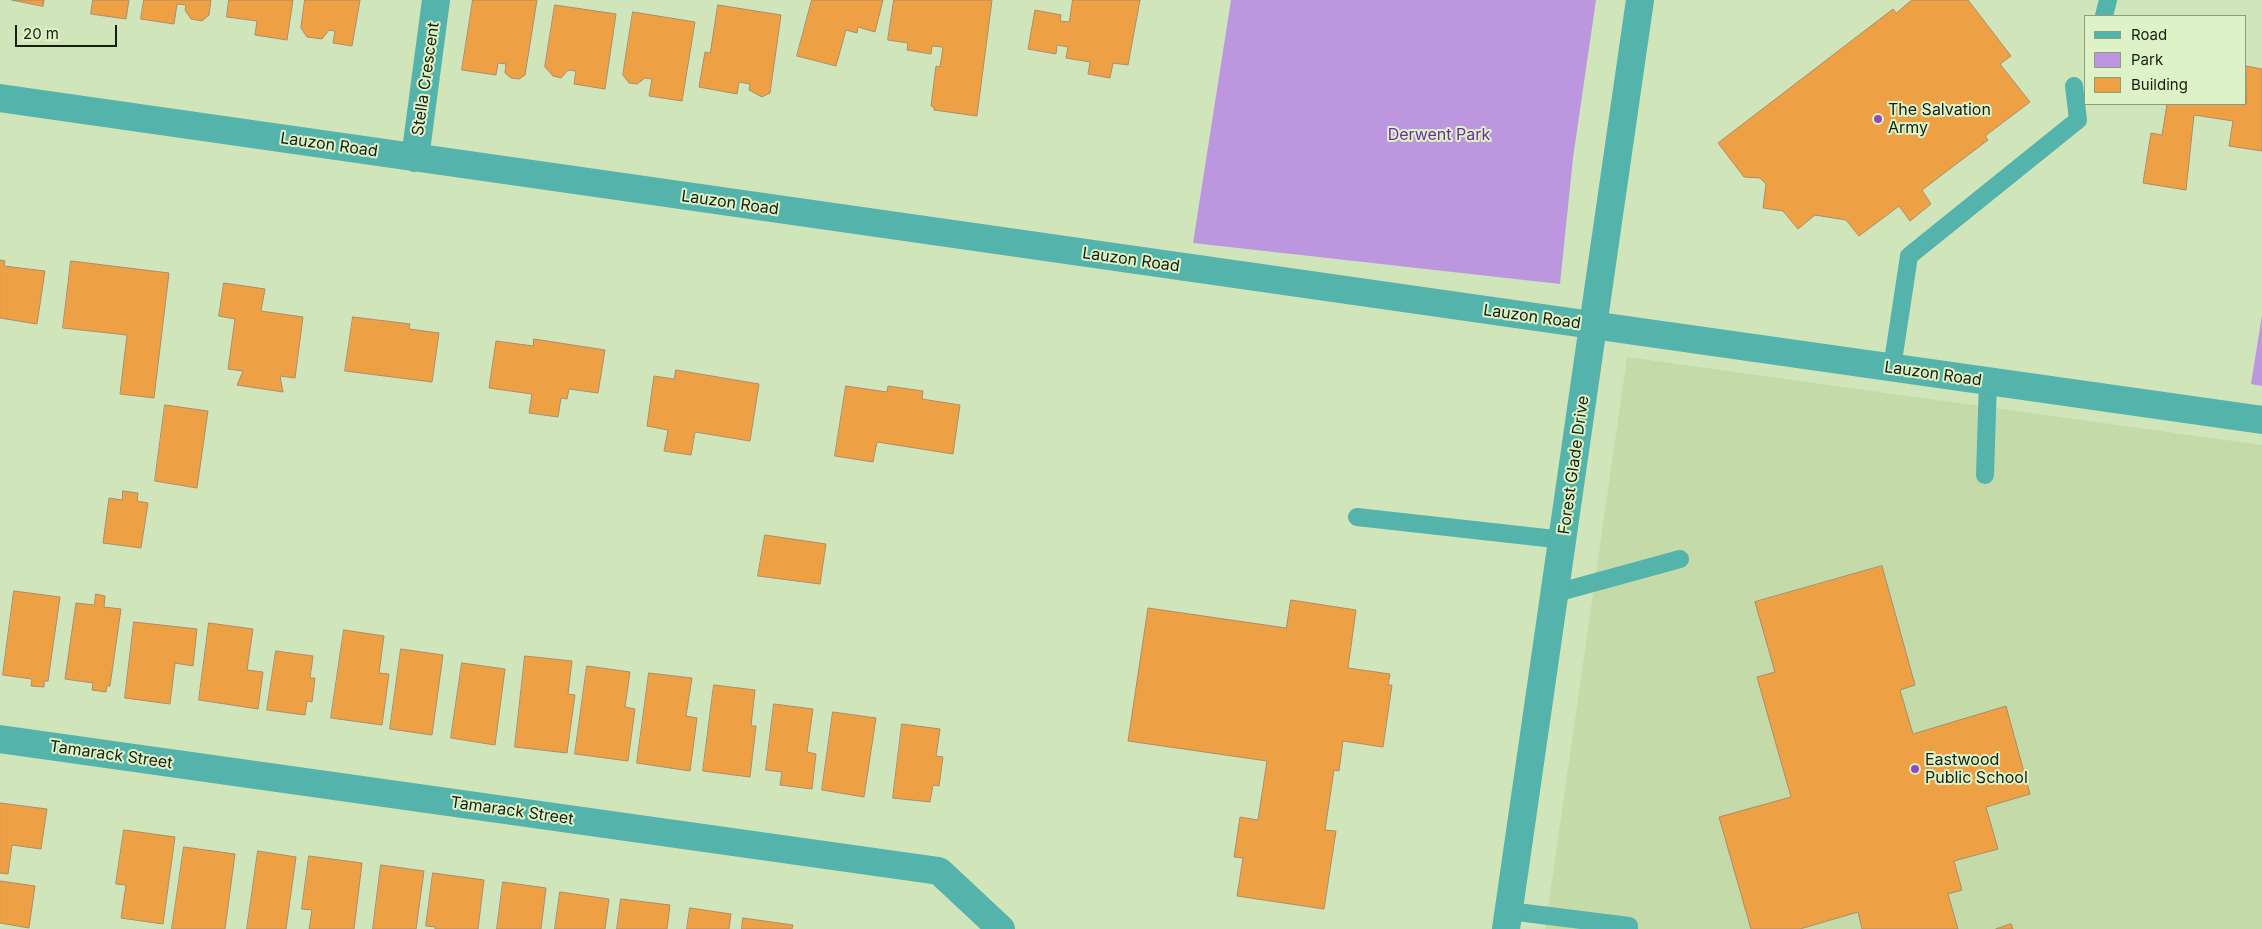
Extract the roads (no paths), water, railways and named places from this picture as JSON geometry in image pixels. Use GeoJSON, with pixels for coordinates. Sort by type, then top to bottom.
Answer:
{"type":"FeatureCollection","features":[{"type":"Feature","properties":{"kind":"street","name":"Stella Crescent"},"geometry":{"type":"LineString","coordinates":[[415,158],[436,0]]}},
{"type":"Feature","properties":{"kind":"street","name":"Forest Glade Drive"},"geometry":{"type":"LineString","coordinates":[[1508,920],[1640,0]]}},
{"type":"Feature","properties":{"kind":"street","name":"Lauzon Road"},"geometry":{"type":"LineString","coordinates":[[0,98],[2262,420]]}},
{"type":"Feature","properties":{"kind":"street","name":"Tamarack Street"},"geometry":{"type":"LineString","coordinates":[[0,739],[939,871],[1001,929]]}},
{"type":"Feature","properties":{"kind":"lane"},"geometry":{"type":"LineString","coordinates":[[2104,15],[2108,0]]}},
{"type":"Feature","properties":{"kind":"lane"},"geometry":{"type":"LineString","coordinates":[[1892,368],[1908,256],[2078,120],[2080,87]]}},
{"type":"Feature","properties":{"kind":"lane"},"geometry":{"type":"LineString","coordinates":[[1985,475],[1988,381]]}},
{"type":"Feature","properties":{"kind":"lane"},"geometry":{"type":"LineString","coordinates":[[1357,517],[1564,540]]}},
{"type":"Feature","properties":{"kind":"lane"},"geometry":{"type":"LineString","coordinates":[[1556,593],[1680,559]]}},
{"type":"Feature","properties":{"kind":"lane"},"geometry":{"type":"LineString","coordinates":[[1508,920],[1629,926],[1629,929]]}},
{"type":"Feature","properties":{"kind":"place","name":"The Salvation Army"},"geometry":{"type":"Point","coordinates":[1878,119]}},
{"type":"Feature","properties":{"kind":"place","name":"Eastwood Public School"},"geometry":{"type":"Point","coordinates":[1915,769]}},
{"type":"Feature","properties":{"kind":"park label","name":"Derwent Park"},"geometry":{"type":"Point","coordinates":[1439,135]}}]}
